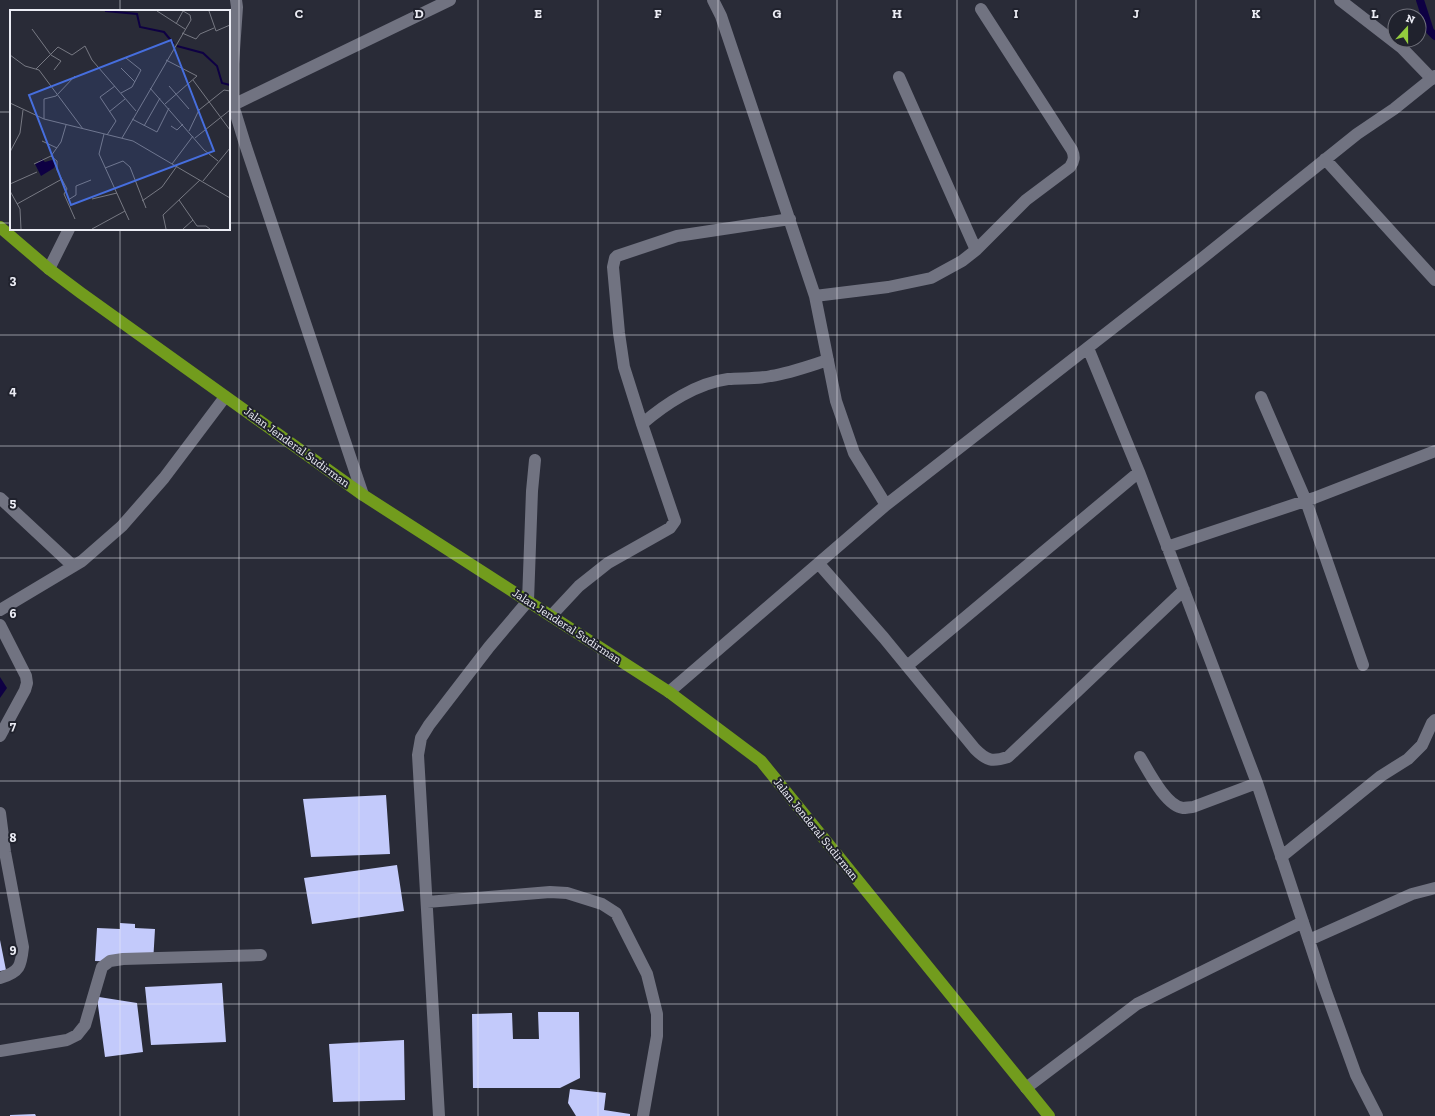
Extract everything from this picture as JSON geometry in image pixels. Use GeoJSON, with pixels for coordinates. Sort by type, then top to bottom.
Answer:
{"type":"FeatureCollection","features":[{"type":"Feature","properties":{"kind":"highway","name":"Jalan Jenderal Sudirman"},"geometry":{"type":"LineString","coordinates":[[0,227],[49,269],[363,495],[669,692],[761,761],[1049,1116]]}},
{"type":"Feature","properties":{"kind":"street"},"geometry":{"type":"LineString","coordinates":[[236,0],[237,7],[232,64],[231,104],[363,495]]}},
{"type":"Feature","properties":{"kind":"street"},"geometry":{"type":"LineString","coordinates":[[231,104],[450,0]]}},
{"type":"Feature","properties":{"kind":"street"},"geometry":{"type":"LineString","coordinates":[[713,0],[721,16],[815,296],[836,402],[854,453],[886,505]]}},
{"type":"Feature","properties":{"kind":"street"},"geometry":{"type":"LineString","coordinates":[[669,692],[886,505],[1088,348],[1357,134],[1394,109],[1434,78],[1402,48],[1340,0]]}},
{"type":"Feature","properties":{"kind":"street"},"geometry":{"type":"LineString","coordinates":[[815,296],[888,287],[930,278],[962,261],[976,250],[1026,200],[1070,167],[1074,161],[1074,155],[981,9]]}},
{"type":"Feature","properties":{"kind":"street"},"geometry":{"type":"LineString","coordinates":[[899,77],[976,250]]}},
{"type":"Feature","properties":{"kind":"street"},"geometry":{"type":"LineString","coordinates":[[1325,159],[1435,280]]}},
{"type":"Feature","properties":{"kind":"street"},"geometry":{"type":"LineString","coordinates":[[551,616],[580,586],[608,563],[670,528],[674,524],[675,519],[624,367],[619,333],[613,267],[615,258],[617,256],[677,236],[790,219]]}},
{"type":"Feature","properties":{"kind":"street"},"geometry":{"type":"LineString","coordinates":[[49,269],[68,230]]}},
{"type":"Feature","properties":{"kind":"street"},"geometry":{"type":"LineString","coordinates":[[1088,348],[1139,472],[1257,783],[1325,989],[1356,1075],[1377,1116]]}},
{"type":"Feature","properties":{"kind":"street"},"geometry":{"type":"LineString","coordinates":[[642,424],[673,400],[693,390],[727,379],[772,376],[828,360]]}},
{"type":"Feature","properties":{"kind":"street"},"geometry":{"type":"LineString","coordinates":[[0,610],[82,561],[122,526],[164,478],[225,396]]}},
{"type":"Feature","properties":{"kind":"street"},"geometry":{"type":"LineString","coordinates":[[1261,397],[1306,501],[1363,665]]}},
{"type":"Feature","properties":{"kind":"street"},"geometry":{"type":"LineString","coordinates":[[1167,547],[1306,501],[1435,451]]}},
{"type":"Feature","properties":{"kind":"street"},"geometry":{"type":"LineString","coordinates":[[438,1116],[418,755],[421,738],[429,725],[488,647],[528,601],[532,491],[535,460]]}},
{"type":"Feature","properties":{"kind":"street"},"geometry":{"type":"LineString","coordinates":[[907,666],[1139,472]]}},
{"type":"Feature","properties":{"kind":"street"},"geometry":{"type":"LineString","coordinates":[[0,498],[73,566]]}},
{"type":"Feature","properties":{"kind":"street"},"geometry":{"type":"LineString","coordinates":[[819,564],[907,666],[975,749],[984,758],[996,761],[1008,757],[1184,590]]}},
{"type":"Feature","properties":{"kind":"street"},"geometry":{"type":"LineString","coordinates":[[0,625],[26,676],[27,683],[25,690],[0,736]]}},
{"type":"Feature","properties":{"kind":"street"},"geometry":{"type":"LineString","coordinates":[[1281,857],[1381,776],[1408,760],[1422,745],[1432,723],[1435,720]]}},
{"type":"Feature","properties":{"kind":"street"},"geometry":{"type":"LineString","coordinates":[[1140,757],[1168,800],[1176,806],[1184,808],[1193,807],[1257,783]]}},
{"type":"Feature","properties":{"kind":"street"},"geometry":{"type":"LineString","coordinates":[[0,813],[3,853],[23,947],[22,961],[18,969],[12,975],[0,978]]}},
{"type":"Feature","properties":{"kind":"street"},"geometry":{"type":"LineString","coordinates":[[1309,940],[1412,894],[1435,888]]}},
{"type":"Feature","properties":{"kind":"street"},"geometry":{"type":"LineString","coordinates":[[427,902],[550,892],[567,893],[602,904],[616,913],[647,974],[657,1014],[658,1036],[643,1116]]}},
{"type":"Feature","properties":{"kind":"street"},"geometry":{"type":"LineString","coordinates":[[1026,1088],[1137,1004],[1303,922]]}},
{"type":"Feature","properties":{"kind":"street"},"geometry":{"type":"LineString","coordinates":[[0,1051],[67,1040],[77,1035],[85,1025],[102,966],[110,961],[123,959],[261,955]]}},
{"type":"Feature","properties":{"kind":"shaded area"},"geometry":{"type":"Polygon","coordinates":[[[0,677],[7,688],[0,698],[0,677]]]}},
{"type":"Feature","properties":{"kind":"building"},"geometry":{"type":"Polygon","coordinates":[[[386,795],[390,854],[311,857],[303,799],[386,795]]]}},
{"type":"Feature","properties":{"kind":"building"},"geometry":{"type":"Polygon","coordinates":[[[397,865],[404,911],[312,924],[304,878],[397,865]]]}},
{"type":"Feature","properties":{"kind":"building"},"geometry":{"type":"Polygon","coordinates":[[[120,923],[135,924],[135,928],[155,929],[153,963],[95,961],[97,928],[120,929],[120,923]]]}},
{"type":"Feature","properties":{"kind":"building"},"geometry":{"type":"Polygon","coordinates":[[[0,940],[6,970],[0,971],[0,940]]]}},
{"type":"Feature","properties":{"kind":"building"},"geometry":{"type":"Polygon","coordinates":[[[222,983],[226,1042],[151,1045],[145,987],[222,983]]]}},
{"type":"Feature","properties":{"kind":"building"},"geometry":{"type":"Polygon","coordinates":[[[99,997],[137,1003],[143,1052],[105,1057],[97,998],[99,997]]]}},
{"type":"Feature","properties":{"kind":"building"},"geometry":{"type":"Polygon","coordinates":[[[538,1012],[579,1012],[580,1078],[560,1088],[473,1088],[472,1014],[512,1013],[513,1039],[539,1039],[538,1012]]]}},
{"type":"Feature","properties":{"kind":"building"},"geometry":{"type":"Polygon","coordinates":[[[404,1040],[405,1100],[333,1102],[329,1044],[404,1040]]]}},
{"type":"Feature","properties":{"kind":"building"},"geometry":{"type":"Polygon","coordinates":[[[570,1089],[606,1093],[604,1110],[630,1114],[630,1116],[576,1116],[568,1103],[570,1089]]]}},
{"type":"Feature","properties":{"kind":"building"},"geometry":{"type":"Polygon","coordinates":[[[35,1114],[36,1116],[10,1116],[10,1115],[35,1114]]]}},
{"type":"Feature","properties":{"kind":"waterway"},"geometry":{"type":"LineString","coordinates":[[1420,0],[1430,31],[1435,36]]}}]}
